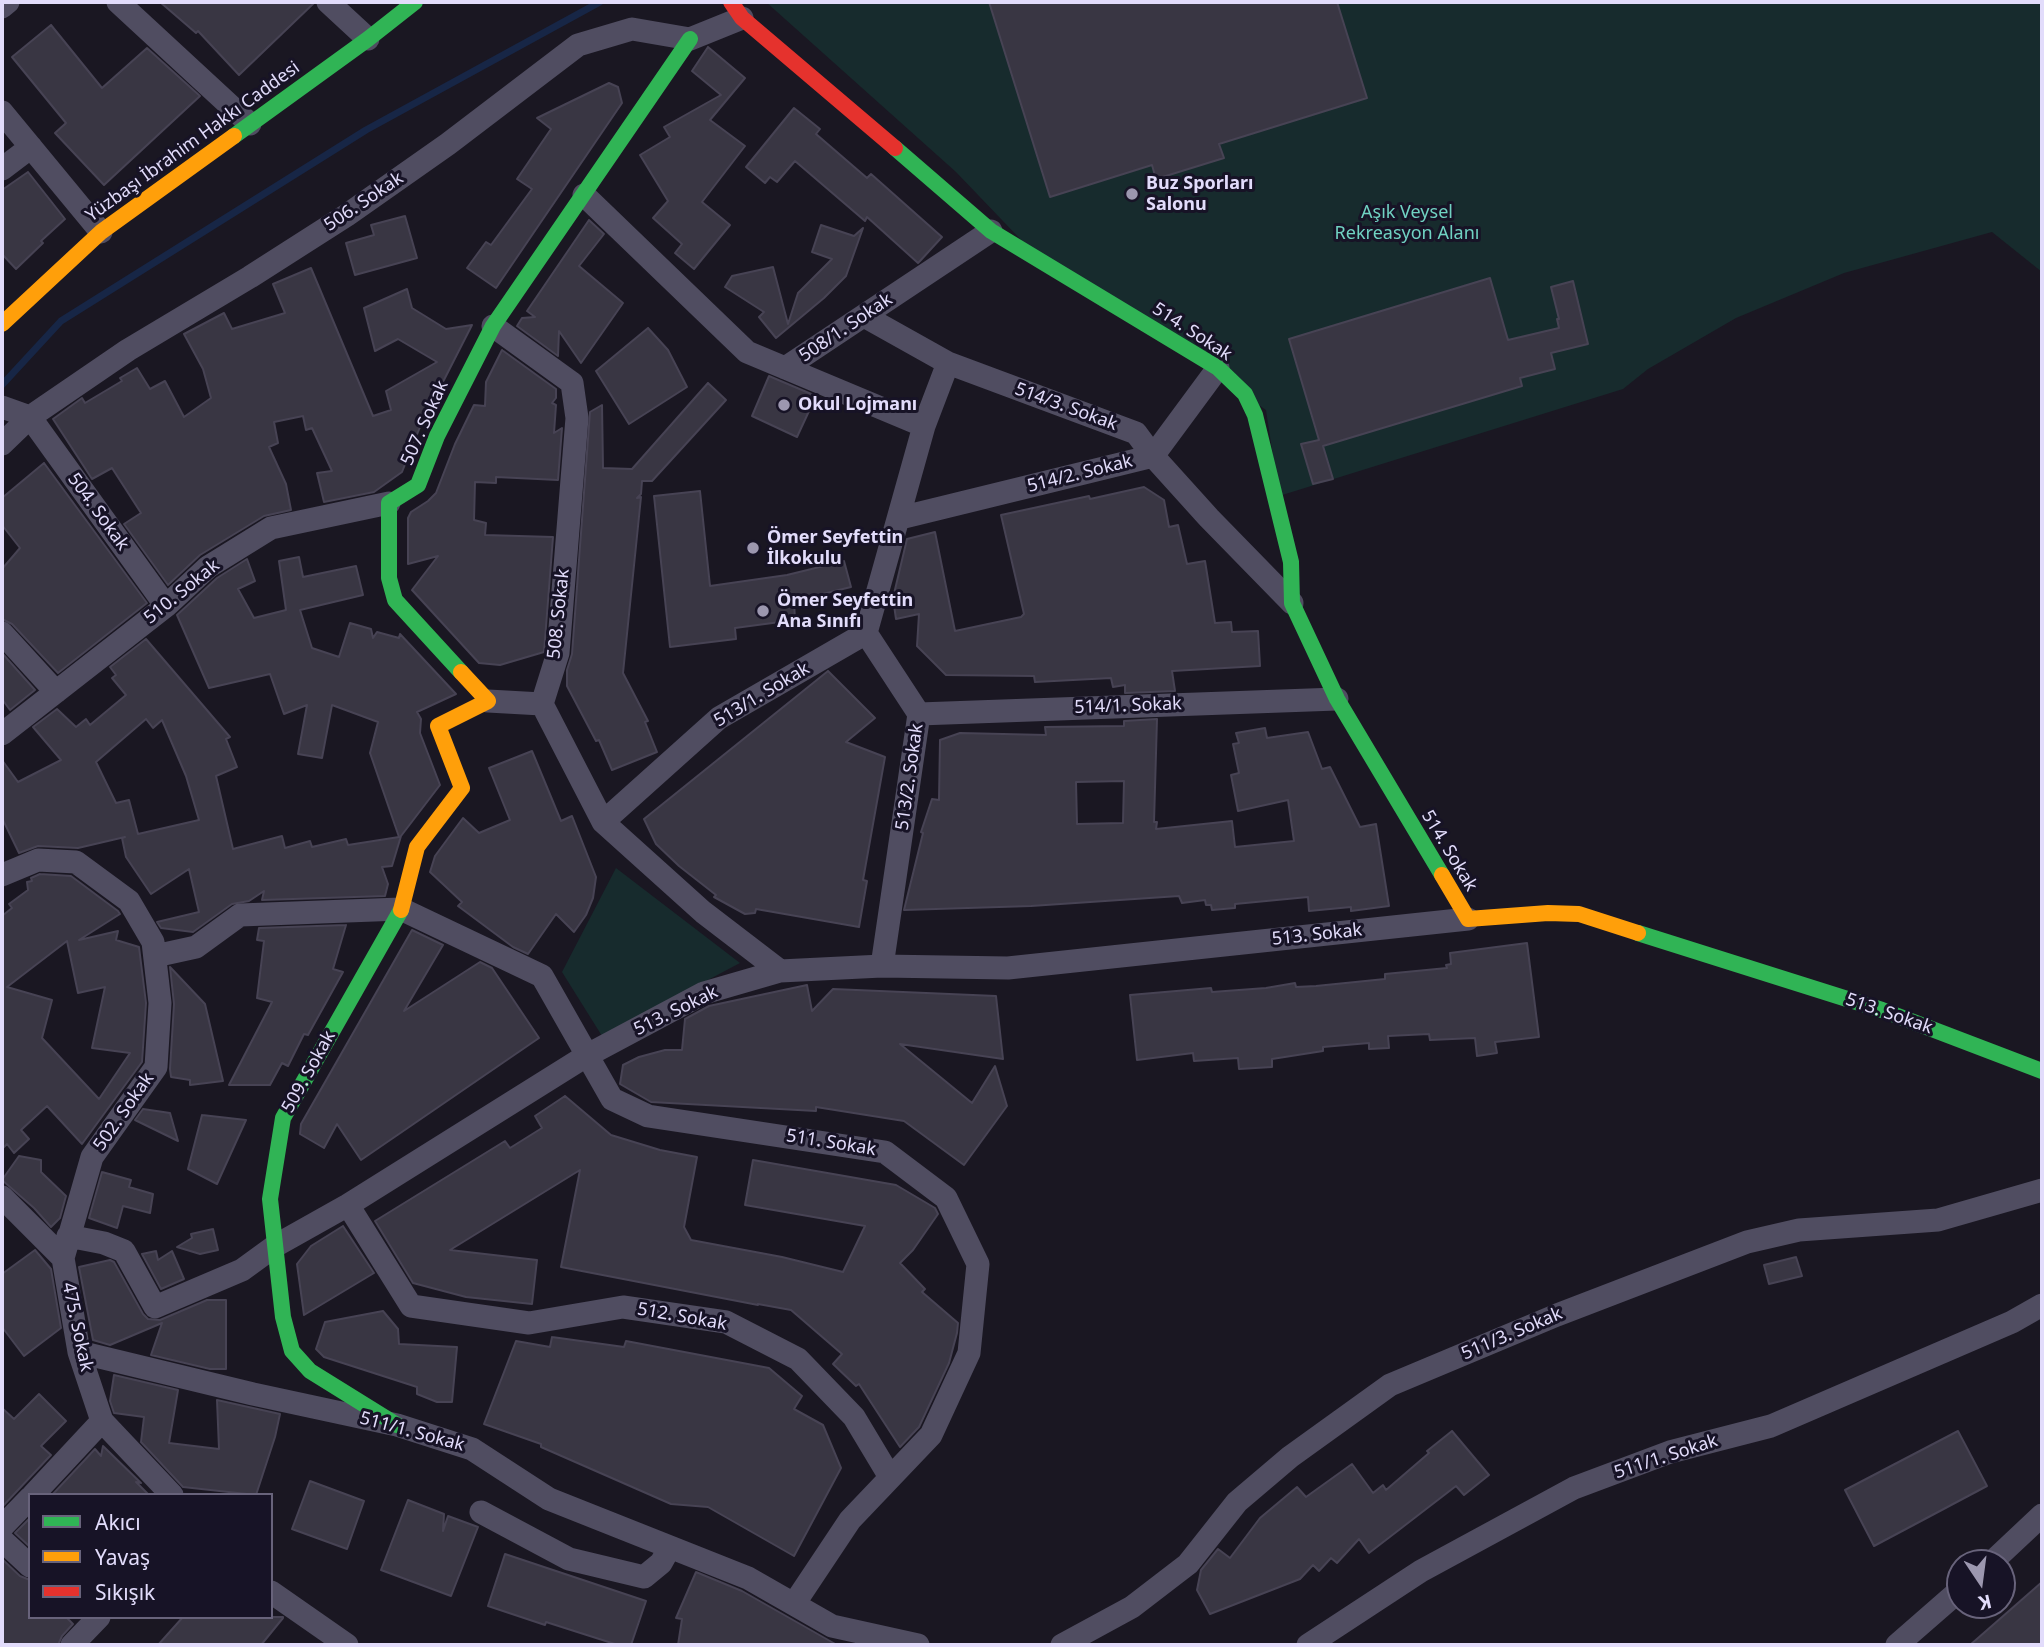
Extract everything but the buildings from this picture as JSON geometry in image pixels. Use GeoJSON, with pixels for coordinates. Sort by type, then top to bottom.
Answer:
{"type":"FeatureCollection","features":[{"type":"Feature","properties":{"kind":"street"},"geometry":{"type":"LineString","coordinates":[[2,8],[8,2]]}},
{"type":"Feature","properties":{"kind":"street"},"geometry":{"type":"LineString","coordinates":[[118,2],[250,124]]}},
{"type":"Feature","properties":{"kind":"street"},"geometry":{"type":"LineString","coordinates":[[328,2],[368,39]]}},
{"type":"Feature","properties":{"kind":"street","name":"Yüzbaşı İbrahim Hakkı Caddesi"},"geometry":{"type":"LineString","coordinates":[[2,324],[8,315],[101,232],[415,2]]}},
{"type":"Feature","properties":{"kind":"street"},"geometry":{"type":"LineString","coordinates":[[690,39],[736,10]]}},
{"type":"Feature","properties":{"kind":"street","name":"514. Sokak"},"geometry":{"type":"LineString","coordinates":[[736,10],[990,232],[1218,368],[1245,394],[1255,415],[1291,562],[1292,603],[1337,699],[1468,919]]}},
{"type":"Feature","properties":{"kind":"street","name":"506. Sokak"},"geometry":{"type":"LineString","coordinates":[[2,444],[30,417],[128,350],[347,215],[448,144],[578,45],[632,29],[690,39]]}},
{"type":"Feature","properties":{"kind":"street","name":"507. Sokak"},"geometry":{"type":"LineString","coordinates":[[389,503],[418,485],[437,436],[493,326],[690,39]]}},
{"type":"Feature","properties":{"kind":"street"},"geometry":{"type":"LineString","coordinates":[[2,112],[101,232]]}},
{"type":"Feature","properties":{"kind":"street"},"geometry":{"type":"LineString","coordinates":[[2,169],[31,147]]}},
{"type":"Feature","properties":{"kind":"street","name":"508/1. Sokak"},"geometry":{"type":"LineString","coordinates":[[584,195],[747,352],[785,368],[990,232]]}},
{"type":"Feature","properties":{"kind":"street","name":"514/3. Sokak"},"geometry":{"type":"LineString","coordinates":[[864,316],[948,363],[1136,433],[1209,518],[1292,603]]}},
{"type":"Feature","properties":{"kind":"street","name":"508. Sokak"},"geometry":{"type":"LineString","coordinates":[[493,326],[572,383],[577,418],[558,653],[542,704]]}},
{"type":"Feature","properties":{"kind":"street"},"geometry":{"type":"LineString","coordinates":[[866,633],[924,426],[948,363]]}},
{"type":"Feature","properties":{"kind":"street"},"geometry":{"type":"LineString","coordinates":[[785,368],[924,426]]}},
{"type":"Feature","properties":{"kind":"street","name":"514/2. Sokak"},"geometry":{"type":"LineString","coordinates":[[900,518],[1153,456],[1218,368]]}},
{"type":"Feature","properties":{"kind":"street"},"geometry":{"type":"LineString","coordinates":[[2,407],[30,417]]}},
{"type":"Feature","properties":{"kind":"street","name":"504. Sokak"},"geometry":{"type":"LineString","coordinates":[[30,417],[166,606]]}},
{"type":"Feature","properties":{"kind":"street"},"geometry":{"type":"LineString","coordinates":[[389,503],[389,578],[395,600],[488,701]]}},
{"type":"Feature","properties":{"kind":"street","name":"510. Sokak"},"geometry":{"type":"LineString","coordinates":[[2,734],[166,606],[208,567],[271,528],[389,503]]}},
{"type":"Feature","properties":{"kind":"street"},"geometry":{"type":"LineString","coordinates":[[2,633],[56,692]]}},
{"type":"Feature","properties":{"kind":"street","name":"513/2. Sokak"},"geometry":{"type":"LineString","coordinates":[[866,633],[919,714],[882,965]]}},
{"type":"Feature","properties":{"kind":"street","name":"513/1. Sokak"},"geometry":{"type":"LineString","coordinates":[[603,822],[719,718],[866,633]]}},
{"type":"Feature","properties":{"kind":"street","name":"514/1. Sokak"},"geometry":{"type":"LineString","coordinates":[[919,714],[1337,699]]}},
{"type":"Feature","properties":{"kind":"street"},"geometry":{"type":"LineString","coordinates":[[155,956],[196,947],[240,915],[401,909],[417,847],[462,788],[438,726],[488,701],[542,704],[603,822],[703,912],[780,971]]}},
{"type":"Feature","properties":{"kind":"street","name":"502. Sokak"},"geometry":{"type":"LineString","coordinates":[[2,875],[38,860],[76,862],[129,901],[153,942],[160,1003],[156,1066],[92,1157],[66,1247]]}},
{"type":"Feature","properties":{"kind":"street","name":"511. Sokak"},"geometry":{"type":"LineString","coordinates":[[401,909],[542,976],[612,1099],[649,1116],[886,1152],[946,1198],[978,1264],[969,1353],[930,1435],[890,1478]]}},
{"type":"Feature","properties":{"kind":"street","name":"509. Sokak"},"geometry":{"type":"LineString","coordinates":[[397,1425],[310,1371],[292,1351],[283,1317],[270,1199],[283,1118],[401,909]]}},
{"type":"Feature","properties":{"kind":"street","name":"513. Sokak"},"geometry":{"type":"LineString","coordinates":[[586,1056],[704,993],[780,971],[882,965],[1008,968],[1468,919],[1548,913],[1580,914],[1882,1010],[2042,1071]]}},
{"type":"Feature","properties":{"kind":"street"},"geometry":{"type":"LineString","coordinates":[[66,1247],[103,1243],[124,1251],[155,1307],[242,1270],[275,1246],[348,1205],[586,1056]]}},
{"type":"Feature","properties":{"kind":"street","name":"511/3. Sokak"},"geometry":{"type":"LineString","coordinates":[[1062,1645],[1132,1607],[1188,1564],[1237,1502],[1290,1457],[1390,1385],[1557,1315],[1747,1242],[1799,1230],[1938,1220],[2042,1190]]}},
{"type":"Feature","properties":{"kind":"street","name":"475. Sokak"},"geometry":{"type":"LineString","coordinates":[[4,1203],[66,1247],[79,1352],[102,1421],[170,1493]]}},
{"type":"Feature","properties":{"kind":"street","name":"512. Sokak"},"geometry":{"type":"LineString","coordinates":[[348,1205],[411,1306],[529,1323],[623,1307],[726,1322],[798,1359],[853,1417],[890,1478]]}},
{"type":"Feature","properties":{"kind":"street","name":"511/1. Sokak"},"geometry":{"type":"LineString","coordinates":[[1308,1645],[1421,1571],[1574,1488],[1670,1452],[1771,1426],[2012,1322],[2042,1305]]}},
{"type":"Feature","properties":{"kind":"street","name":"511/1. Sokak"},"geometry":{"type":"LineString","coordinates":[[79,1352],[397,1425],[472,1448],[549,1499],[748,1578],[832,1626],[918,1645]]}},
{"type":"Feature","properties":{"kind":"street"},"geometry":{"type":"LineString","coordinates":[[34,1493],[102,1421]]}},
{"type":"Feature","properties":{"kind":"street"},"geometry":{"type":"LineString","coordinates":[[794,1604],[850,1520],[890,1478]]}},
{"type":"Feature","properties":{"kind":"street"},"geometry":{"type":"LineString","coordinates":[[2,1527],[28,1499]]}},
{"type":"Feature","properties":{"kind":"street"},"geometry":{"type":"LineString","coordinates":[[481,1512],[569,1559],[644,1577],[661,1563],[670,1548]]}},
{"type":"Feature","properties":{"kind":"street"},"geometry":{"type":"LineString","coordinates":[[2006,1549],[2042,1515]]}},
{"type":"Feature","properties":{"kind":"street"},"geometry":{"type":"LineString","coordinates":[[2,1540],[28,1564]]}},
{"type":"Feature","properties":{"kind":"street"},"geometry":{"type":"LineString","coordinates":[[273,1593],[348,1645]]}},
{"type":"Feature","properties":{"kind":"street"},"geometry":{"type":"LineString","coordinates":[[1896,1645],[1946,1602]]}},
{"type":"Feature","properties":{"kind":"street"},"geometry":{"type":"LineString","coordinates":[[72,1645],[92,1619]]}},
{"type":"Feature","properties":{"kind":"green space","name":"Aşık Veysel Rekreasyon Alanı"},"geometry":{"type":"Polygon","coordinates":[[[766,2],[2042,2],[2042,272],[1992,232],[1844,273],[1736,318],[1648,369],[1623,389],[1279,496],[1266,410],[1024,243],[956,172],[766,2]]]}},
{"type":"Feature","properties":{"kind":"green space"},"geometry":{"type":"Polygon","coordinates":[[[616,868],[740,963],[602,1036],[562,972],[616,868]]]}},
{"type":"Feature","properties":{"kind":"waterway"},"geometry":{"type":"LineString","coordinates":[[2,385],[61,321],[366,130],[600,2]]}},
{"type":"Feature","properties":{"kind":"traffic: fast"},"geometry":{"type":"LineString","coordinates":[[234,136],[415,2]]}},
{"type":"Feature","properties":{"kind":"traffic: fast"},"geometry":{"type":"LineString","coordinates":[[461,672],[395,600],[389,578],[389,503],[418,485],[437,436],[493,326],[690,39]]}},
{"type":"Feature","properties":{"kind":"traffic: fast"},"geometry":{"type":"LineString","coordinates":[[895,148],[991,231],[1218,368],[1245,394],[1255,415],[1291,562],[1292,603],[1337,699],[1442,875]]}},
{"type":"Feature","properties":{"kind":"traffic: fast"},"geometry":{"type":"LineString","coordinates":[[397,1425],[310,1371],[292,1351],[283,1317],[270,1199],[283,1118],[401,910]]}},
{"type":"Feature","properties":{"kind":"traffic: fast"},"geometry":{"type":"LineString","coordinates":[[1638,933],[1882,1010],[2042,1071]]}},
{"type":"Feature","properties":{"kind":"traffic: slow"},"geometry":{"type":"LineString","coordinates":[[2,324],[101,232],[234,136]]}},
{"type":"Feature","properties":{"kind":"traffic: slow"},"geometry":{"type":"LineString","coordinates":[[401,910],[417,847],[462,788],[438,726],[488,701],[461,672]]}},
{"type":"Feature","properties":{"kind":"traffic: slow"},"geometry":{"type":"LineString","coordinates":[[1442,875],[1468,919],[1548,913],[1579,914],[1638,933]]}},
{"type":"Feature","properties":{"kind":"traffic: jam"},"geometry":{"type":"LineString","coordinates":[[731,2],[742,18],[895,148]]}},
{"type":"Feature","properties":{"kind":"place","name":"Buz Sporları Salonu"},"geometry":{"type":"Point","coordinates":[1132,194]}},
{"type":"Feature","properties":{"kind":"place","name":"Okul Lojmanı"},"geometry":{"type":"Point","coordinates":[784,405]}},
{"type":"Feature","properties":{"kind":"place","name":"Ömer Seyfettin İlkokulu"},"geometry":{"type":"Point","coordinates":[753,548]}},
{"type":"Feature","properties":{"kind":"place","name":"Ömer Seyfettin Ana Sınıfı"},"geometry":{"type":"Point","coordinates":[763,611]}}]}
